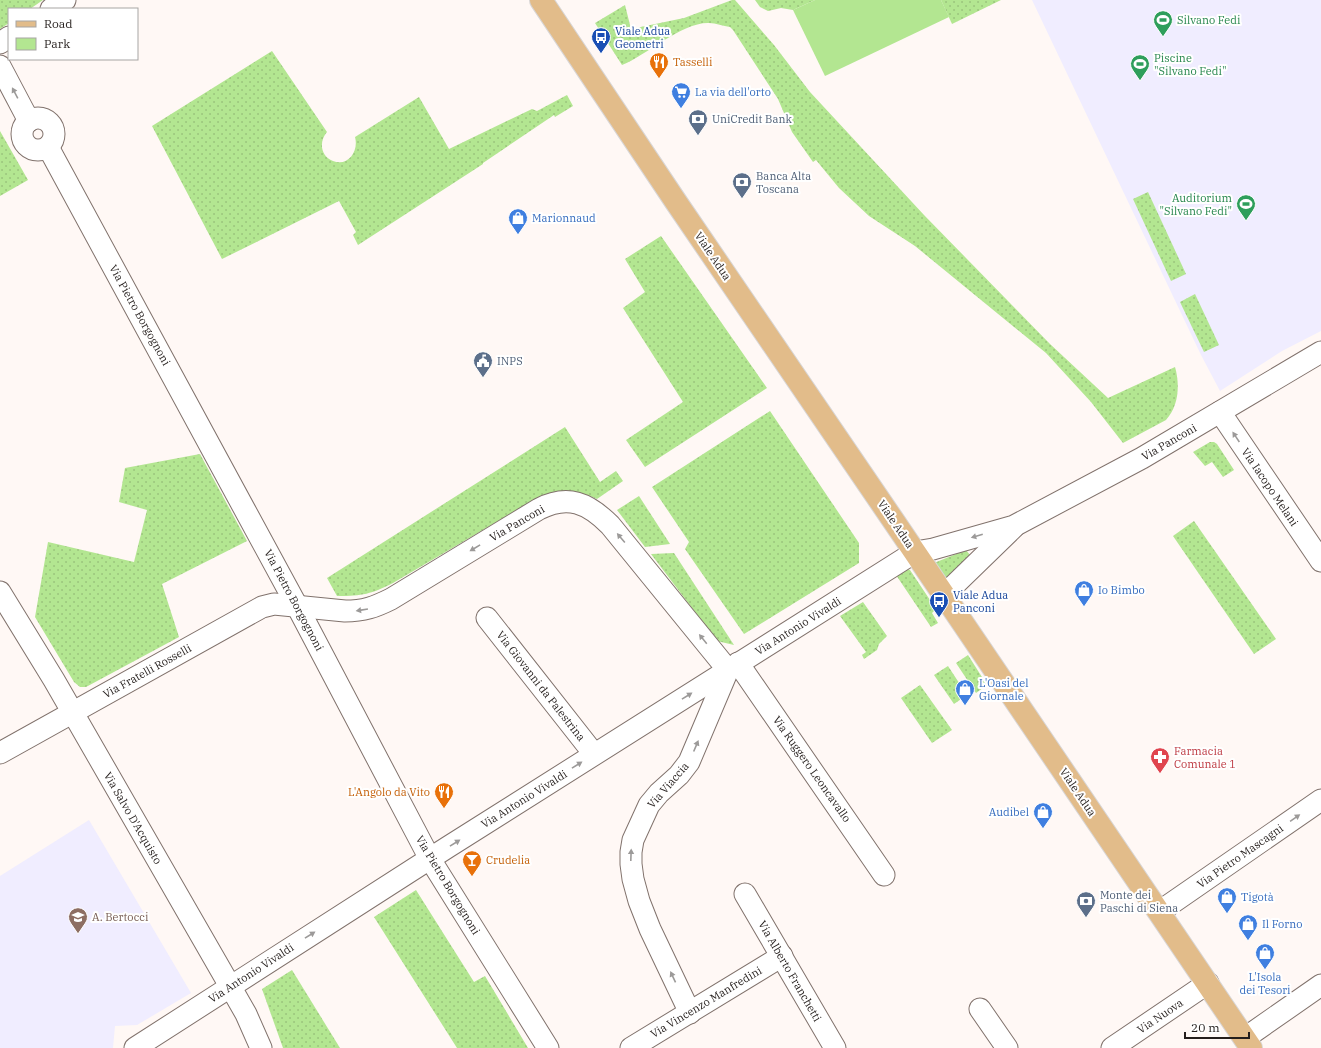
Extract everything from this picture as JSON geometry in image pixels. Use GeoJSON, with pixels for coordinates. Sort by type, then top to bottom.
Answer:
{"type":"FeatureCollection","features":[{"type":"Feature","properties":{"kind":"main road","name":"Viale Adua"},"geometry":{"type":"LineString","coordinates":[[541,0],[680,209],[1248,1043]]}},
{"type":"Feature","properties":{"kind":"street"},"geometry":{"type":"LineString","coordinates":[[53,8],[65,0]]}},
{"type":"Feature","properties":{"kind":"street","name":"Via Pietro Borgognoni"},"geometry":{"type":"LineString","coordinates":[[0,66],[29,121],[42,119],[50,124],[54,136],[48,147],[298,606],[430,859],[548,1048]]}},
{"type":"Feature","properties":{"kind":"street","name":"Via Panconi"},"geometry":{"type":"LineString","coordinates":[[915,552],[933,549],[1014,526],[1142,458],[1321,352]]}},
{"type":"Feature","properties":{"kind":"street","name":"Via Iacopo Melani"},"geometry":{"type":"LineString","coordinates":[[1220,412],[1321,561]]}},
{"type":"Feature","properties":{"kind":"street","name":"Via Panconi"},"geometry":{"type":"LineString","coordinates":[[298,606],[346,611],[374,608],[392,599],[539,509],[557,502],[576,503],[596,512],[610,525],[733,666]]}},
{"type":"Feature","properties":{"kind":"street","name":"Via Panconi"},"geometry":{"type":"LineString","coordinates":[[944,595],[1014,526]]}},
{"type":"Feature","properties":{"kind":"street","name":"Via Antonio Vivaldi"},"geometry":{"type":"LineString","coordinates":[[135,1048],[594,754],[915,552]]}},
{"type":"Feature","properties":{"kind":"street","name":"Via Salvo D'Acquisto"},"geometry":{"type":"LineString","coordinates":[[0,592],[72,712],[230,986],[251,1025],[261,1048]]}},
{"type":"Feature","properties":{"kind":"street","name":"Via Fratelli Rosselli"},"geometry":{"type":"LineString","coordinates":[[0,753],[262,606],[274,604],[298,606]]}},
{"type":"Feature","properties":{"kind":"street","name":"Via Giovanni da Palestrina"},"geometry":{"type":"LineString","coordinates":[[487,618],[594,754]]}},
{"type":"Feature","properties":{"kind":"street","name":"Via Ruggero Leoncavallo"},"geometry":{"type":"LineString","coordinates":[[733,666],[884,875]]}},
{"type":"Feature","properties":{"kind":"street","name":"Via Viaccia"},"geometry":{"type":"LineString","coordinates":[[690,1012],[650,929],[639,901],[633,879],[631,852],[633,840],[649,805],[659,793],[679,775],[689,762],[733,666]]}},
{"type":"Feature","properties":{"kind":"street","name":"Via Pietro Mascagni"},"geometry":{"type":"LineString","coordinates":[[1159,912],[1321,800]]}},
{"type":"Feature","properties":{"kind":"street","name":"Via Alberto Franchetti"},"geometry":{"type":"LineString","coordinates":[[746,894],[835,1048]]}},
{"type":"Feature","properties":{"kind":"street","name":"Via Vincenzo Manfredini"},"geometry":{"type":"LineString","coordinates":[[631,1048],[782,956]]}},
{"type":"Feature","properties":{"kind":"street","name":"Via Nuova"},"geometry":{"type":"LineString","coordinates":[[1112,1048],[1208,984]]}},
{"type":"Feature","properties":{"kind":"street"},"geometry":{"type":"LineString","coordinates":[[1248,1043],[1321,985]]}},
{"type":"Feature","properties":{"kind":"street"},"geometry":{"type":"LineString","coordinates":[[980,1009],[1007,1048]]}},
{"type":"Feature","properties":{"kind":"shaded area"},"geometry":{"type":"Polygon","coordinates":[[[1032,0],[1321,0],[1321,331],[1282,351],[1220,391],[1201,355],[1032,0]]]}},
{"type":"Feature","properties":{"kind":"shaded area","name":"A. Bertocci"},"geometry":{"type":"Polygon","coordinates":[[[89,820],[191,993],[137,1025],[115,1026],[113,1048],[0,1048],[0,876],[89,820]]]}},
{"type":"Feature","properties":{"kind":"green space"},"geometry":{"type":"Polygon","coordinates":[[[0,0],[43,0],[31,8],[8,8],[8,24],[0,29],[0,0]]]}},
{"type":"Feature","properties":{"kind":"green space"},"geometry":{"type":"Polygon","coordinates":[[[735,0],[774,45],[810,92],[924,215],[1050,344],[1108,398],[1175,367],[1178,380],[1176,402],[1166,420],[1123,443],[1091,402],[1046,353],[915,246],[869,216],[839,188],[816,160],[813,162],[792,132],[778,99],[730,27],[714,23],[699,24],[676,33],[622,65],[595,23],[625,5],[631,29],[684,18],[735,0]]]}},
{"type":"Feature","properties":{"kind":"green space"},"geometry":{"type":"Polygon","coordinates":[[[755,0],[815,0],[793,10],[781,8],[768,11],[760,7],[755,0]]]}},
{"type":"Feature","properties":{"kind":"green space"},"geometry":{"type":"Polygon","coordinates":[[[815,0],[941,0],[949,17],[825,76],[793,10],[815,0]]]}},
{"type":"Feature","properties":{"kind":"green space"},"geometry":{"type":"Polygon","coordinates":[[[941,0],[1001,0],[952,24],[941,0]]]}},
{"type":"Feature","properties":{"kind":"green space"},"geometry":{"type":"Polygon","coordinates":[[[272,51],[327,132],[324,136],[322,144],[325,156],[338,162],[348,160],[354,152],[356,142],[355,137],[419,97],[449,149],[532,109],[537,111],[567,95],[573,106],[555,117],[554,115],[483,164],[358,245],[353,235],[356,232],[339,201],[222,259],[152,126],[272,51]]]}},
{"type":"Feature","properties":{"kind":"green space"},"geometry":{"type":"Polygon","coordinates":[[[0,131],[28,180],[0,196],[0,131]]]}},
{"type":"Feature","properties":{"kind":"green space"},"geometry":{"type":"Polygon","coordinates":[[[1148,192],[1186,274],[1171,281],[1133,199],[1148,192]]]}},
{"type":"Feature","properties":{"kind":"green space"},"geometry":{"type":"Polygon","coordinates":[[[661,236],[767,388],[645,467],[626,440],[683,402],[623,308],[645,292],[625,259],[661,236]]]}},
{"type":"Feature","properties":{"kind":"green space"},"geometry":{"type":"Polygon","coordinates":[[[1195,294],[1219,345],[1204,352],[1180,302],[1195,294]]]}},
{"type":"Feature","properties":{"kind":"green space"},"geometry":{"type":"Polygon","coordinates":[[[770,411],[859,543],[859,563],[744,634],[685,549],[689,542],[652,487],[770,411]]]}},
{"type":"Feature","properties":{"kind":"green space"},"geometry":{"type":"Polygon","coordinates":[[[565,427],[600,482],[616,471],[623,481],[597,499],[575,492],[561,492],[539,497],[379,590],[354,596],[337,596],[327,578],[565,427]]]}},
{"type":"Feature","properties":{"kind":"green space"},"geometry":{"type":"Polygon","coordinates":[[[1210,442],[1217,444],[1234,470],[1223,477],[1212,462],[1205,466],[1193,452],[1210,442]]]}},
{"type":"Feature","properties":{"kind":"green space"},"geometry":{"type":"Polygon","coordinates":[[[200,454],[247,541],[162,584],[179,637],[86,687],[80,687],[74,682],[35,617],[48,542],[134,562],[147,510],[119,502],[125,468],[200,454]]]}},
{"type":"Feature","properties":{"kind":"green space"},"geometry":{"type":"Polygon","coordinates":[[[639,496],[670,544],[645,547],[617,510],[639,496]]]}},
{"type":"Feature","properties":{"kind":"green space"},"geometry":{"type":"Polygon","coordinates":[[[1194,521],[1276,639],[1254,654],[1173,536],[1194,521]]]}},
{"type":"Feature","properties":{"kind":"green space"},"geometry":{"type":"Polygon","coordinates":[[[966,550],[970,555],[946,580],[934,563],[966,550]]]}},
{"type":"Feature","properties":{"kind":"green space"},"geometry":{"type":"Polygon","coordinates":[[[674,553],[734,645],[717,641],[651,554],[674,553]]]}},
{"type":"Feature","properties":{"kind":"green space"},"geometry":{"type":"Polygon","coordinates":[[[907,569],[910,570],[936,609],[932,613],[938,623],[931,627],[896,575],[907,569]]]}},
{"type":"Feature","properties":{"kind":"green space"},"geometry":{"type":"Polygon","coordinates":[[[863,602],[887,636],[879,644],[877,650],[864,659],[862,655],[866,652],[840,616],[863,602]]]}},
{"type":"Feature","properties":{"kind":"green space"},"geometry":{"type":"Polygon","coordinates":[[[968,655],[987,685],[976,693],[956,663],[968,655]]]}},
{"type":"Feature","properties":{"kind":"green space"},"geometry":{"type":"Polygon","coordinates":[[[948,666],[967,695],[954,704],[934,675],[948,666]]]}},
{"type":"Feature","properties":{"kind":"green space"},"geometry":{"type":"Polygon","coordinates":[[[920,685],[952,730],[932,743],[901,698],[920,685]]]}},
{"type":"Feature","properties":{"kind":"green space"},"geometry":{"type":"Polygon","coordinates":[[[416,890],[474,982],[485,976],[528,1048],[457,1048],[374,917],[416,890]]]}},
{"type":"Feature","properties":{"kind":"green space"},"geometry":{"type":"Polygon","coordinates":[[[292,970],[340,1048],[283,1048],[262,989],[292,970]]]}},
{"type":"Feature","properties":{"kind":"place","name":"Silvano Fedi"},"geometry":{"type":"Point","coordinates":[1163,37]}},
{"type":"Feature","properties":{"kind":"place","name":"Viale Adua Geometri"},"geometry":{"type":"Point","coordinates":[601,54]}},
{"type":"Feature","properties":{"kind":"place","name":"Tasselli"},"geometry":{"type":"Point","coordinates":[659,79]}},
{"type":"Feature","properties":{"kind":"place","name":"Piscine \"Silvano Fedi\""},"geometry":{"type":"Point","coordinates":[1140,81]}},
{"type":"Feature","properties":{"kind":"place","name":"La via dell'orto"},"geometry":{"type":"Point","coordinates":[681,109]}},
{"type":"Feature","properties":{"kind":"place","name":"UniCredit Bank"},"geometry":{"type":"Point","coordinates":[698,136]}},
{"type":"Feature","properties":{"kind":"place","name":"Banca Alta Toscana"},"geometry":{"type":"Point","coordinates":[742,199]}},
{"type":"Feature","properties":{"kind":"place","name":"Auditorium \"Silvano Fedi\""},"geometry":{"type":"Point","coordinates":[1246,221]}},
{"type":"Feature","properties":{"kind":"place","name":"Marionnaud"},"geometry":{"type":"Point","coordinates":[518,235]}},
{"type":"Feature","properties":{"kind":"place","name":"INPS"},"geometry":{"type":"Point","coordinates":[483,378]}},
{"type":"Feature","properties":{"kind":"place","name":"Io Bimbo"},"geometry":{"type":"Point","coordinates":[1084,607]}},
{"type":"Feature","properties":{"kind":"place","name":"Viale Adua Panconi"},"geometry":{"type":"Point","coordinates":[939,618]}},
{"type":"Feature","properties":{"kind":"place","name":"L'Oasi del Giornale"},"geometry":{"type":"Point","coordinates":[965,706]}},
{"type":"Feature","properties":{"kind":"place","name":"Farmacia Comunale 1"},"geometry":{"type":"Point","coordinates":[1160,774]}},
{"type":"Feature","properties":{"kind":"place","name":"L'Angolo da Vito"},"geometry":{"type":"Point","coordinates":[444,809]}},
{"type":"Feature","properties":{"kind":"place","name":"Audibel"},"geometry":{"type":"Point","coordinates":[1043,829]}},
{"type":"Feature","properties":{"kind":"place","name":"Crudelia"},"geometry":{"type":"Point","coordinates":[472,877]}},
{"type":"Feature","properties":{"kind":"place","name":"Tigotà"},"geometry":{"type":"Point","coordinates":[1227,914]}},
{"type":"Feature","properties":{"kind":"place","name":"Monte dei Paschi di Siena"},"geometry":{"type":"Point","coordinates":[1086,918]}},
{"type":"Feature","properties":{"kind":"place","name":"A. Bertocci"},"geometry":{"type":"Point","coordinates":[78,934]}},
{"type":"Feature","properties":{"kind":"place","name":"Il Forno"},"geometry":{"type":"Point","coordinates":[1248,941]}},
{"type":"Feature","properties":{"kind":"place","name":"L'Isola dei Tesori"},"geometry":{"type":"Point","coordinates":[1265,970]}}]}
